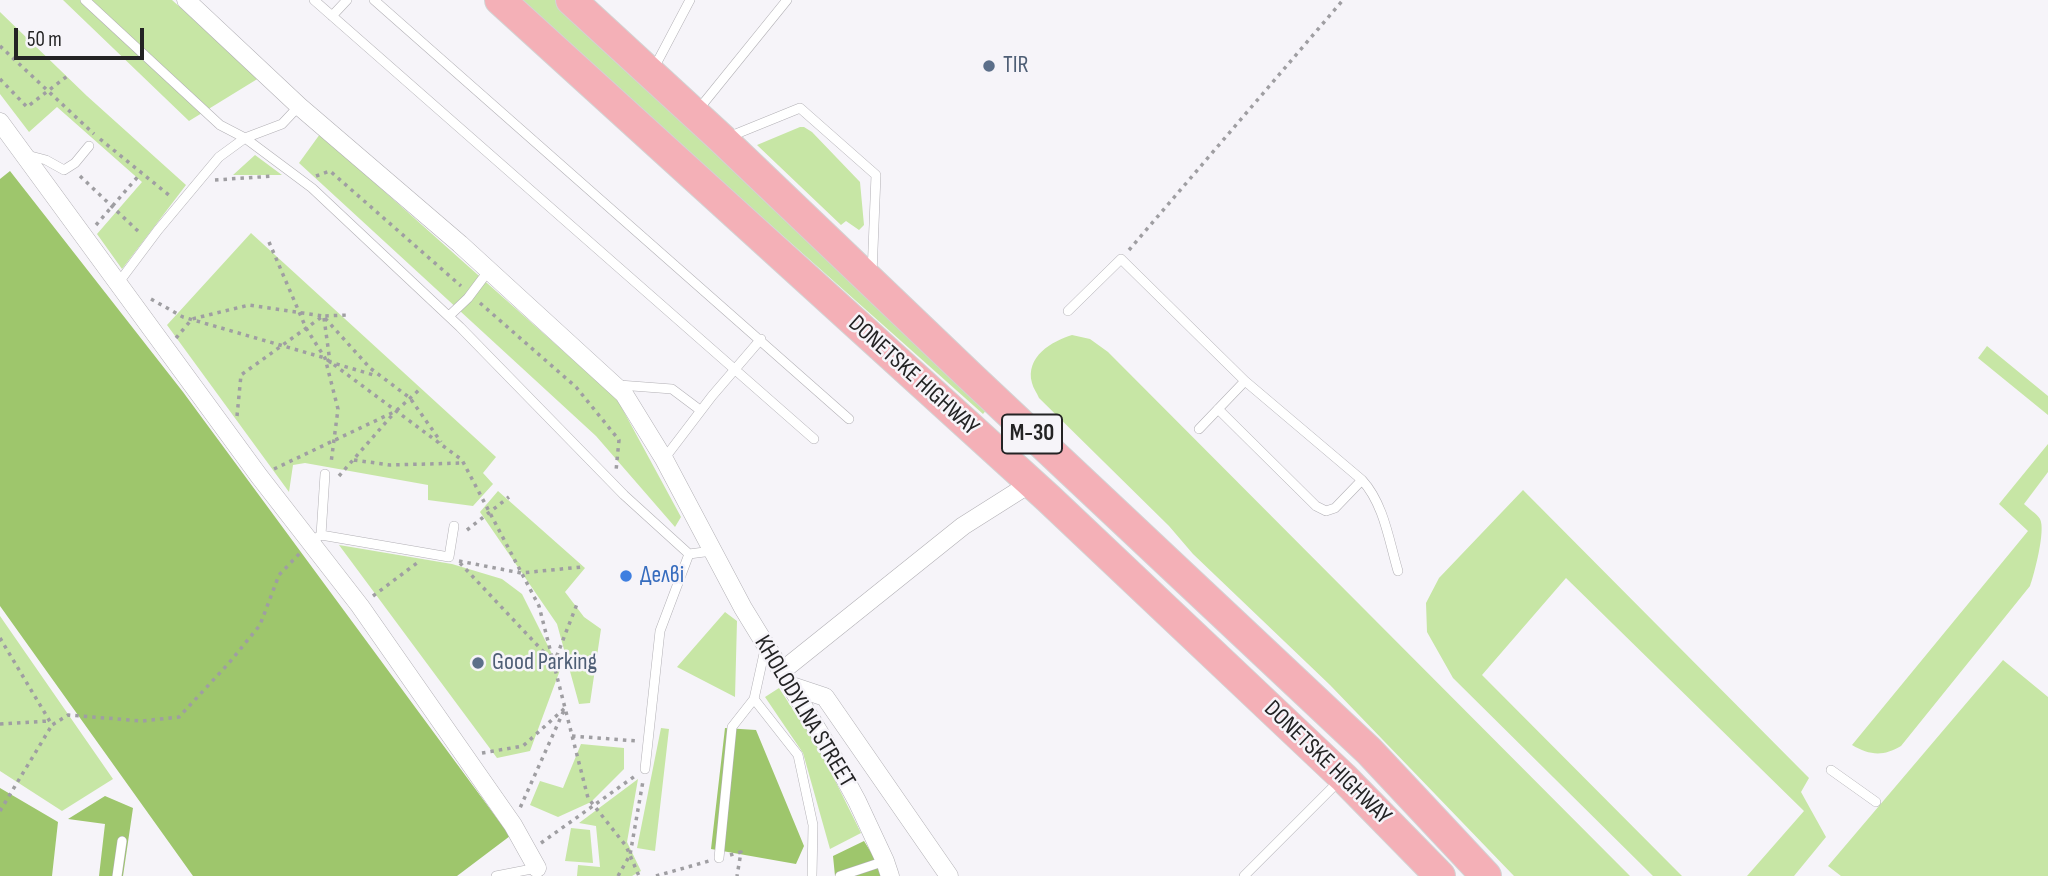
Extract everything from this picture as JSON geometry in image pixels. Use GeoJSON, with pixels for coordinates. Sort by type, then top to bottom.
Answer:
{"type":"FeatureCollection","features":[{"type":"Feature","properties":{"kind":"highway","name":"DONETSKE HIGHWAY"},"geometry":{"type":"LineString","coordinates":[[500,0],[1031,483],[1343,777],[1440,876]]}},
{"type":"Feature","properties":{"kind":"highway","name":"DONETSKE HIGHWAY"},"geometry":{"type":"LineString","coordinates":[[571,0],[722,139],[1369,751],[1486,876]]}},
{"type":"Feature","properties":{"kind":"street","name":"KHOLODYLNA STREET"},"geometry":{"type":"LineString","coordinates":[[186,0],[299,106],[489,270],[624,394],[664,459],[766,646],[825,742],[857,801],[887,868]]}},
{"type":"Feature","properties":{"kind":"street"},"geometry":{"type":"LineString","coordinates":[[0,122],[259,476],[316,539],[359,606],[513,825],[537,872]]}},
{"type":"Feature","properties":{"kind":"street"},"geometry":{"type":"LineString","coordinates":[[949,876],[825,697],[787,679],[963,526],[1031,483]]}},
{"type":"Feature","properties":{"kind":"lane"},"geometry":{"type":"LineString","coordinates":[[85,0],[220,125],[245,138],[297,177],[450,316],[653,523],[690,554],[712,551]]}},
{"type":"Feature","properties":{"kind":"lane"},"geometry":{"type":"LineString","coordinates":[[314,0],[814,439]]}},
{"type":"Feature","properties":{"kind":"lane"},"geometry":{"type":"LineString","coordinates":[[332,16],[347,0]]}},
{"type":"Feature","properties":{"kind":"lane"},"geometry":{"type":"LineString","coordinates":[[374,0],[849,419]]}},
{"type":"Feature","properties":{"kind":"lane"},"geometry":{"type":"LineString","coordinates":[[651,74],[690,0]]}},
{"type":"Feature","properties":{"kind":"lane"},"geometry":{"type":"LineString","coordinates":[[695,114],[788,0]]}},
{"type":"Feature","properties":{"kind":"lane"},"geometry":{"type":"LineString","coordinates":[[119,282],[219,157],[245,138],[282,124],[299,106]]}},
{"type":"Feature","properties":{"kind":"lane"},"geometry":{"type":"LineString","coordinates":[[722,139],[800,108],[876,175],[872,282]]}},
{"type":"Feature","properties":{"kind":"lane"},"geometry":{"type":"LineString","coordinates":[[24,154],[46,160],[64,170],[89,146]]}},
{"type":"Feature","properties":{"kind":"lane"},"geometry":{"type":"LineString","coordinates":[[1068,311],[1121,259],[1245,381],[1372,491],[1398,571]]}},
{"type":"Feature","properties":{"kind":"lane"},"geometry":{"type":"LineString","coordinates":[[450,316],[489,270]]}},
{"type":"Feature","properties":{"kind":"lane"},"geometry":{"type":"LineString","coordinates":[[664,459],[761,339]]}},
{"type":"Feature","properties":{"kind":"lane"},"geometry":{"type":"LineString","coordinates":[[1199,429],[1245,381]]}},
{"type":"Feature","properties":{"kind":"lane"},"geometry":{"type":"LineString","coordinates":[[614,385],[672,389],[701,411]]}},
{"type":"Feature","properties":{"kind":"lane"},"geometry":{"type":"LineString","coordinates":[[1218,409],[1316,506],[1326,512],[1335,508],[1362,480]]}},
{"type":"Feature","properties":{"kind":"lane"},"geometry":{"type":"LineString","coordinates":[[327,471],[316,539],[449,557],[454,526]]}},
{"type":"Feature","properties":{"kind":"lane"},"geometry":{"type":"LineString","coordinates":[[645,769],[660,631],[690,554]]}},
{"type":"Feature","properties":{"kind":"lane"},"geometry":{"type":"LineString","coordinates":[[719,858],[732,727],[754,699],[766,646]]}},
{"type":"Feature","properties":{"kind":"lane"},"geometry":{"type":"LineString","coordinates":[[754,699],[798,755],[813,825],[812,876]]}},
{"type":"Feature","properties":{"kind":"lane"},"geometry":{"type":"LineString","coordinates":[[1831,770],[1876,802]]}},
{"type":"Feature","properties":{"kind":"lane"},"geometry":{"type":"LineString","coordinates":[[1244,876],[1343,777]]}},
{"type":"Feature","properties":{"kind":"lane"},"geometry":{"type":"LineString","coordinates":[[117,876],[122,841]]}},
{"type":"Feature","properties":{"kind":"lane"},"geometry":{"type":"LineString","coordinates":[[840,876],[887,868]]}},
{"type":"Feature","properties":{"kind":"lane"},"geometry":{"type":"LineString","coordinates":[[496,876],[537,872]]}},
{"type":"Feature","properties":{"kind":"path"},"geometry":{"type":"LineString","coordinates":[[1121,259],[1343,0]]}},
{"type":"Feature","properties":{"kind":"path"},"geometry":{"type":"LineString","coordinates":[[0,46],[115,154],[180,204]]}},
{"type":"Feature","properties":{"kind":"path"},"geometry":{"type":"LineString","coordinates":[[0,79],[27,107],[70,74]]}},
{"type":"Feature","properties":{"kind":"path"},"geometry":{"type":"LineString","coordinates":[[69,167],[149,242]]}},
{"type":"Feature","properties":{"kind":"path"},"geometry":{"type":"LineString","coordinates":[[199,181],[297,177],[330,171],[463,288]]}},
{"type":"Feature","properties":{"kind":"path"},"geometry":{"type":"LineString","coordinates":[[85,237],[141,173]]}},
{"type":"Feature","properties":{"kind":"path"},"geometry":{"type":"LineString","coordinates":[[269,242],[306,328],[328,360],[463,463],[539,606],[588,798],[626,846],[639,876]]}},
{"type":"Feature","properties":{"kind":"path"},"geometry":{"type":"LineString","coordinates":[[473,297],[576,387],[619,440],[615,485]]}},
{"type":"Feature","properties":{"kind":"path"},"geometry":{"type":"LineString","coordinates":[[151,299],[183,317],[382,377]]}},
{"type":"Feature","properties":{"kind":"path"},"geometry":{"type":"LineString","coordinates":[[166,348],[192,319],[249,305],[323,316],[349,315]]}},
{"type":"Feature","properties":{"kind":"path"},"geometry":{"type":"LineString","coordinates":[[235,442],[241,375],[323,316]]}},
{"type":"Feature","properties":{"kind":"path"},"geometry":{"type":"LineString","coordinates":[[323,316],[338,409],[327,471]]}},
{"type":"Feature","properties":{"kind":"path"},"geometry":{"type":"LineString","coordinates":[[323,316],[370,368],[410,398],[444,447]]}},
{"type":"Feature","properties":{"kind":"path"},"geometry":{"type":"LineString","coordinates":[[335,487],[339,475],[396,411],[419,390]]}},
{"type":"Feature","properties":{"kind":"path"},"geometry":{"type":"LineString","coordinates":[[259,476],[396,411]]}},
{"type":"Feature","properties":{"kind":"path"},"geometry":{"type":"LineString","coordinates":[[353,460],[390,465],[463,463]]}},
{"type":"Feature","properties":{"kind":"path"},"geometry":{"type":"LineString","coordinates":[[452,542],[509,497]]}},
{"type":"Feature","properties":{"kind":"path"},"geometry":{"type":"LineString","coordinates":[[0,724],[50,723],[68,715],[142,721],[178,717],[229,663],[260,625],[279,575],[316,539]]}},
{"type":"Feature","properties":{"kind":"path"},"geometry":{"type":"LineString","coordinates":[[458,561],[554,663]]}},
{"type":"Feature","properties":{"kind":"path"},"geometry":{"type":"LineString","coordinates":[[359,606],[418,563]]}},
{"type":"Feature","properties":{"kind":"path"},"geometry":{"type":"LineString","coordinates":[[554,663],[577,604]]}},
{"type":"Feature","properties":{"kind":"path"},"geometry":{"type":"LineString","coordinates":[[0,638],[50,723]]}},
{"type":"Feature","properties":{"kind":"path"},"geometry":{"type":"LineString","coordinates":[[464,756],[523,746],[565,708]]}},
{"type":"Feature","properties":{"kind":"path"},"geometry":{"type":"LineString","coordinates":[[513,825],[565,708]]}},
{"type":"Feature","properties":{"kind":"path"},"geometry":{"type":"LineString","coordinates":[[0,811],[50,723]]}},
{"type":"Feature","properties":{"kind":"path"},"geometry":{"type":"LineString","coordinates":[[572,736],[648,742]]}},
{"type":"Feature","properties":{"kind":"path"},"geometry":{"type":"LineString","coordinates":[[528,852],[645,769]]}},
{"type":"Feature","properties":{"kind":"path"},"geometry":{"type":"LineString","coordinates":[[618,876],[630,855],[645,769]]}},
{"type":"Feature","properties":{"kind":"path"},"geometry":{"type":"LineString","coordinates":[[656,876],[741,852],[737,876]]}},
{"type":"Feature","properties":{"kind":"green space"},"geometry":{"type":"Polygon","coordinates":[[[63,0],[172,0],[259,78],[189,121],[63,0]]]}},
{"type":"Feature","properties":{"kind":"green space"},"geometry":{"type":"Polygon","coordinates":[[[518,0],[559,0],[988,408],[983,414],[518,0]]]}},
{"type":"Feature","properties":{"kind":"green space"},"geometry":{"type":"Polygon","coordinates":[[[0,12],[87,96],[186,185],[122,269],[97,234],[142,182],[57,107],[29,132],[0,94],[0,12]]]}},
{"type":"Feature","properties":{"kind":"green space"},"geometry":{"type":"Polygon","coordinates":[[[800,127],[812,132],[860,182],[864,225],[859,230],[846,221],[841,225],[757,145],[800,127]]]}},
{"type":"Feature","properties":{"kind":"green space"},"geometry":{"type":"Polygon","coordinates":[[[320,134],[617,399],[681,517],[675,527],[596,436],[299,163],[320,134]]]}},
{"type":"Feature","properties":{"kind":"green space"},"geometry":{"type":"Polygon","coordinates":[[[255,155],[282,175],[233,175],[255,155]]]}},
{"type":"Feature","properties":{"kind":"green space"},"geometry":{"type":"Polygon","coordinates":[[[10,171],[183,392],[510,836],[457,876],[193,876],[0,606],[0,179],[10,171]]]}},
{"type":"Feature","properties":{"kind":"green space"},"geometry":{"type":"Polygon","coordinates":[[[251,233],[496,457],[483,473],[493,484],[473,506],[428,500],[428,485],[305,463],[293,465],[289,492],[167,325],[251,233]]]}},
{"type":"Feature","properties":{"kind":"green space"},"geometry":{"type":"Polygon","coordinates":[[[1072,335],[1090,339],[1108,352],[1630,876],[1514,876],[1330,685],[1193,554],[1169,526],[1039,398],[1033,385],[1032,365],[1049,346],[1072,335]]]}},
{"type":"Feature","properties":{"kind":"green space"},"geometry":{"type":"Polygon","coordinates":[[[1987,346],[2048,396],[2048,415],[1978,358],[1987,346]]]}},
{"type":"Feature","properties":{"kind":"green space"},"geometry":{"type":"Polygon","coordinates":[[[2048,444],[2048,472],[2024,504],[2039,517],[2042,533],[2030,586],[1901,746],[1888,752],[1876,753],[1852,745],[2028,531],[1999,504],[2048,444]]]}},
{"type":"Feature","properties":{"kind":"green space"},"geometry":{"type":"Polygon","coordinates":[[[1523,490],[1809,778],[1801,792],[1826,837],[1794,876],[1747,876],[1804,811],[1566,578],[1482,675],[1682,876],[1653,876],[1453,678],[1427,632],[1426,603],[1439,578],[1523,490]]]}},
{"type":"Feature","properties":{"kind":"green space"},"geometry":{"type":"Polygon","coordinates":[[[498,491],[585,568],[565,592],[584,617],[601,629],[590,703],[579,704],[557,624],[480,512],[498,491]]]}},
{"type":"Feature","properties":{"kind":"green space","name":"Good Parking"},"geometry":{"type":"Polygon","coordinates":[[[339,545],[452,564],[502,579],[522,594],[560,670],[530,751],[497,758],[339,545]]]}},
{"type":"Feature","properties":{"kind":"green space"},"geometry":{"type":"Polygon","coordinates":[[[725,612],[737,621],[735,697],[677,667],[725,612]]]}},
{"type":"Feature","properties":{"kind":"green space"},"geometry":{"type":"Polygon","coordinates":[[[0,616],[113,779],[62,811],[0,771],[0,616]]]}},
{"type":"Feature","properties":{"kind":"green space"},"geometry":{"type":"Polygon","coordinates":[[[2003,660],[2048,697],[2048,876],[1841,876],[1828,866],[2003,660]]]}},
{"type":"Feature","properties":{"kind":"green space"},"geometry":{"type":"Polygon","coordinates":[[[779,688],[821,752],[861,833],[830,849],[803,753],[765,697],[779,688]]]}},
{"type":"Feature","properties":{"kind":"green space"},"geometry":{"type":"Polygon","coordinates":[[[661,728],[669,729],[655,851],[637,848],[661,728]]]}},
{"type":"Feature","properties":{"kind":"green space"},"geometry":{"type":"Polygon","coordinates":[[[725,728],[756,730],[804,846],[796,864],[711,849],[725,728]]]}},
{"type":"Feature","properties":{"kind":"green space"},"geometry":{"type":"Polygon","coordinates":[[[581,744],[624,748],[624,769],[591,802],[558,817],[530,805],[540,781],[563,788],[581,744]]]}},
{"type":"Feature","properties":{"kind":"green space"},"geometry":{"type":"Polygon","coordinates":[[[638,779],[627,842],[641,871],[632,876],[577,876],[578,865],[600,867],[596,826],[579,823],[638,779]]]}},
{"type":"Feature","properties":{"kind":"green space"},"geometry":{"type":"Polygon","coordinates":[[[0,788],[58,822],[52,876],[0,876],[0,788]]]}},
{"type":"Feature","properties":{"kind":"green space"},"geometry":{"type":"Polygon","coordinates":[[[105,796],[133,808],[123,876],[99,876],[105,824],[68,819],[105,796]]]}},
{"type":"Feature","properties":{"kind":"green space"},"geometry":{"type":"Polygon","coordinates":[[[571,828],[590,830],[593,863],[565,861],[571,828]]]}},
{"type":"Feature","properties":{"kind":"green space"},"geometry":{"type":"Polygon","coordinates":[[[864,841],[883,876],[835,876],[833,856],[864,841]]]}},
{"type":"Feature","properties":{"kind":"place","name":"TIR"},"geometry":{"type":"Point","coordinates":[989,66]}},
{"type":"Feature","properties":{"kind":"place","name":"Делві"},"geometry":{"type":"Point","coordinates":[626,576]}},
{"type":"Feature","properties":{"kind":"place","name":"Good Parking"},"geometry":{"type":"Point","coordinates":[478,663]}}]}
